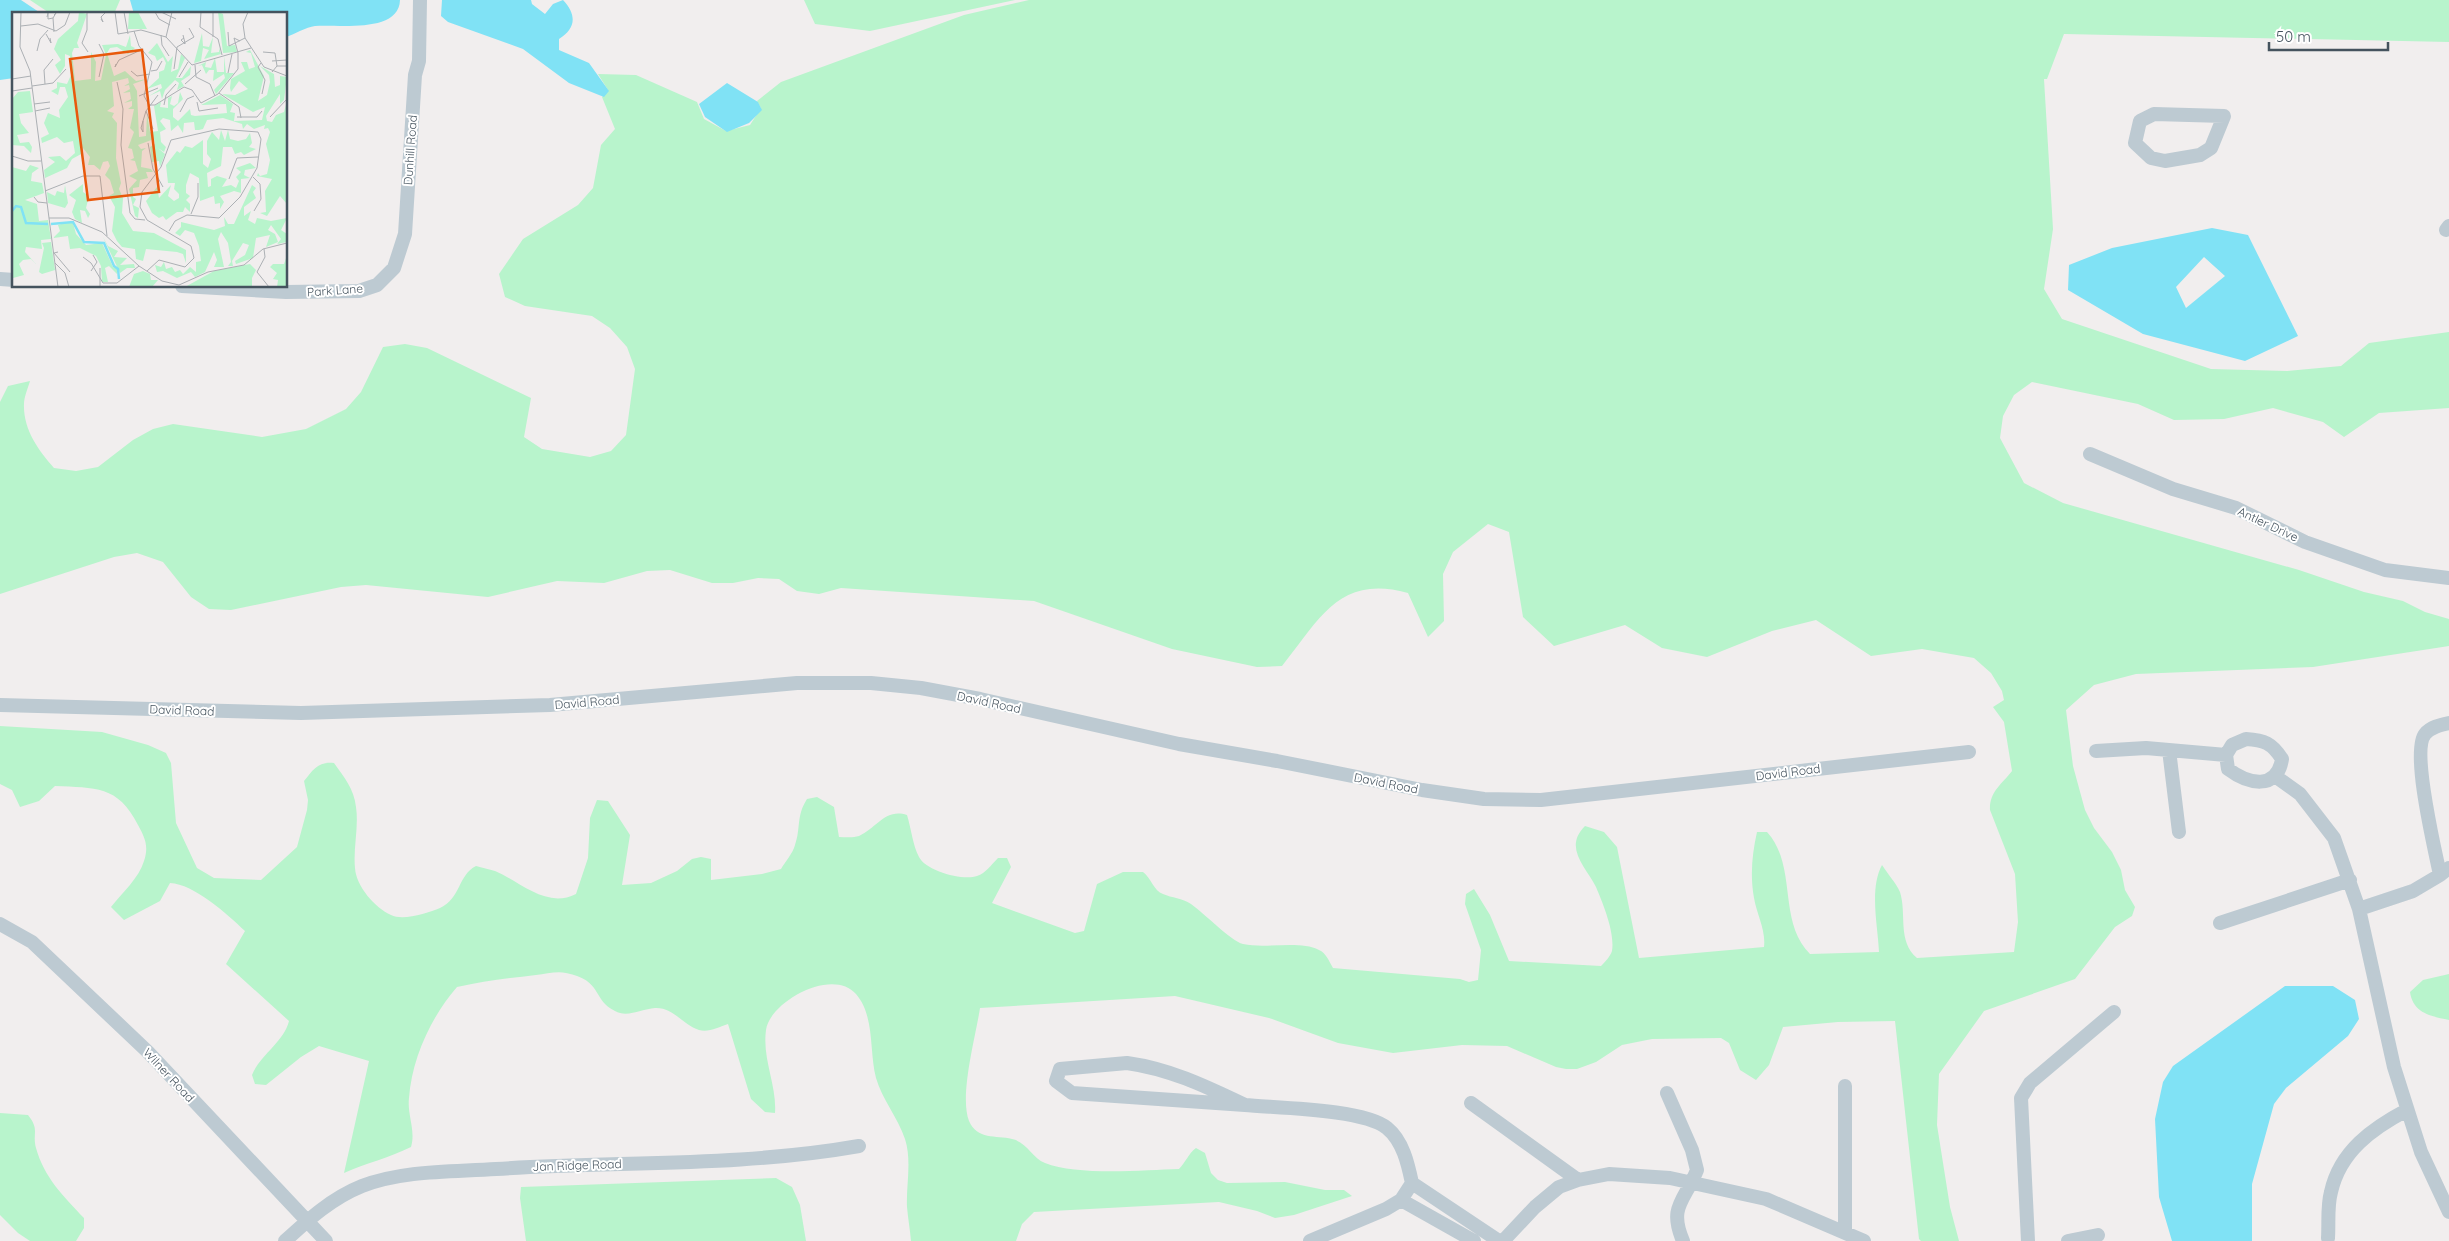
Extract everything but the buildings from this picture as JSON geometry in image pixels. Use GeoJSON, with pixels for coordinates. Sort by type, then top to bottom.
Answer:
{"type":"FeatureCollection","features":[{"type":"Feature","properties":{"kind":"street","name":"Dunhill Road"},"geometry":{"type":"LineString","coordinates":[[369,288],[377,285],[394,268],[405,234],[415,75],[419,61],[420,0]]}},
{"type":"Feature","properties":{"kind":"street"},"geometry":{"type":"LineString","coordinates":[[2154,114],[2224,116],[2211,148],[2200,155],[2165,162],[2151,158],[2135,143],[2136,131],[2140,121],[2154,114]]}},
{"type":"Feature","properties":{"kind":"street","name":"Park Lane"},"geometry":{"type":"LineString","coordinates":[[217,288],[286,292],[360,291],[369,288]]}},
{"type":"Feature","properties":{"kind":"street","name":"Antler Drive"},"geometry":{"type":"LineString","coordinates":[[2090,454],[2173,488],[2236,508],[2306,542],[2376,567],[2449,578]]}},
{"type":"Feature","properties":{"kind":"street","name":"David Road"},"geometry":{"type":"LineString","coordinates":[[0,706],[301,713],[550,705],[797,683],[871,684],[921,688],[1179,744],[1484,800],[1541,800],[1969,752]]}},
{"type":"Feature","properties":{"kind":"street"},"geometry":{"type":"LineString","coordinates":[[2359,909],[2413,891],[2444,871],[2423,792],[2421,748],[2424,735],[2433,728],[2449,724]]}},
{"type":"Feature","properties":{"kind":"street"},"geometry":{"type":"LineString","coordinates":[[2246,739],[2261,740],[2274,745],[2282,759],[2280,770],[2274,776],[2266,781],[2252,782],[2242,780],[2228,769],[2226,755],[2232,744],[2246,739]]}},
{"type":"Feature","properties":{"kind":"street"},"geometry":{"type":"LineString","coordinates":[[2096,751],[2146,748],[2226,755]]}},
{"type":"Feature","properties":{"kind":"street"},"geometry":{"type":"LineString","coordinates":[[2169,750],[2180,832]]}},
{"type":"Feature","properties":{"kind":"street"},"geometry":{"type":"LineString","coordinates":[[2274,776],[2300,794],[2334,838],[2359,909],[2394,1067],[2407,1110],[2421,1152],[2449,1212]]}},
{"type":"Feature","properties":{"kind":"street"},"geometry":{"type":"LineString","coordinates":[[2220,923],[2350,880]]}},
{"type":"Feature","properties":{"kind":"street","name":"Wilner Road"},"geometry":{"type":"LineString","coordinates":[[0,924],[32,942],[148,1052],[326,1241]]}},
{"type":"Feature","properties":{"kind":"street"},"geometry":{"type":"LineString","coordinates":[[2028,1241],[2021,1098],[2030,1083],[2114,1012]]}},
{"type":"Feature","properties":{"kind":"street"},"geometry":{"type":"LineString","coordinates":[[1244,1104],[1187,1077],[1157,1067],[1127,1063],[1060,1069],[1056,1081],[1072,1092],[1167,1101],[1244,1104],[1342,1114],[1372,1120],[1388,1128],[1406,1154],[1412,1183],[1401,1200],[1386,1209],[1310,1241]]}},
{"type":"Feature","properties":{"kind":"street"},"geometry":{"type":"LineString","coordinates":[[1845,1086],[1845,1232]]}},
{"type":"Feature","properties":{"kind":"street"},"geometry":{"type":"LineString","coordinates":[[1667,1092],[1692,1150],[1697,1170],[1678,1205],[1675,1220],[1683,1241]]}},
{"type":"Feature","properties":{"kind":"street"},"geometry":{"type":"LineString","coordinates":[[1471,1103],[1578,1180]]}},
{"type":"Feature","properties":{"kind":"street"},"geometry":{"type":"LineString","coordinates":[[2328,1238],[2330,1192],[2339,1169],[2356,1144],[2382,1123],[2407,1110]]}},
{"type":"Feature","properties":{"kind":"street","name":"Jan Ridge Road"},"geometry":{"type":"LineString","coordinates":[[285,1241],[326,1205],[361,1186],[395,1176],[548,1166],[692,1162],[820,1153],[859,1146]]}},
{"type":"Feature","properties":{"kind":"street"},"geometry":{"type":"LineString","coordinates":[[1503,1241],[1535,1206],[1559,1187],[1578,1180],[1609,1174],[1638,1174],[1692,1182],[1766,1199],[1864,1241]]}},
{"type":"Feature","properties":{"kind":"street"},"geometry":{"type":"LineString","coordinates":[[1412,1183],[1500,1241]]}},
{"type":"Feature","properties":{"kind":"street"},"geometry":{"type":"LineString","coordinates":[[1401,1200],[1474,1241]]}},
{"type":"Feature","properties":{"kind":"street"},"geometry":{"type":"LineString","coordinates":[[2068,1241],[2098,1235]]}},
{"type":"Feature","properties":{"kind":"green space"},"geometry":{"type":"Polygon","coordinates":[[[30,0],[120,0],[115,12],[48,12],[30,0]]]}},
{"type":"Feature","properties":{"kind":"green space"},"geometry":{"type":"Polygon","coordinates":[[[804,0],[1015,0],[870,31],[815,24],[804,0]]]}},
{"type":"Feature","properties":{"kind":"green space"},"geometry":{"type":"Polygon","coordinates":[[[1029,0],[2449,0],[2449,42],[2064,34],[2047,79],[2044,79],[2053,229],[2044,289],[2062,319],[2211,369],[2287,371],[2341,366],[2369,343],[2449,332],[2449,408],[2379,413],[2344,437],[2323,422],[2273,408],[2224,419],[2174,420],[2138,404],[2032,382],[2014,395],[2003,416],[2000,438],[2024,483],[2063,503],[2299,570],[2364,592],[2403,601],[2425,612],[2449,619],[2449,646],[2313,667],[2136,674],[2094,685],[2066,710],[2073,766],[2085,810],[2094,828],[2112,852],[2121,870],[2125,890],[2135,907],[2132,916],[2115,927],[2075,979],[1984,1011],[1939,1074],[1937,1125],[1950,1207],[1959,1241],[1921,1241],[1919,1239],[1895,1021],[1838,1022],[1783,1027],[1769,1065],[1756,1080],[1740,1070],[1729,1043],[1721,1038],[1652,1039],[1622,1045],[1596,1062],[1577,1069],[1566,1069],[1556,1067],[1507,1046],[1462,1045],[1393,1053],[1338,1043],[1269,1018],[1175,996],[980,1008],[969,1065],[966,1110],[972,1127],[982,1134],[1012,1139],[1022,1143],[1040,1161],[1075,1170],[1130,1171],[1179,1169],[1196,1148],[1205,1153],[1211,1173],[1218,1180],[1227,1183],[1285,1182],[1325,1190],[1344,1190],[1352,1196],[1294,1215],[1275,1218],[1257,1211],[1219,1202],[1034,1212],[1022,1224],[1016,1241],[911,1241],[907,1207],[907,1147],[902,1131],[876,1078],[869,1023],[862,1003],[856,994],[846,987],[833,984],[818,986],[790,999],[770,1019],[765,1041],[774,1092],[775,1113],[765,1112],[751,1099],[728,1024],[702,1031],[693,1028],[673,1013],[661,1008],[620,1013],[608,1006],[586,980],[578,976],[555,972],[457,987],[431,1025],[414,1068],[409,1104],[413,1135],[411,1147],[344,1173],[369,1061],[319,1046],[301,1057],[266,1085],[255,1084],[252,1075],[260,1061],[282,1035],[289,1021],[226,964],[245,931],[200,894],[170,883],[160,901],[124,920],[111,907],[130,885],[142,867],[146,851],[144,838],[130,812],[122,802],[104,791],[82,787],[55,786],[39,801],[20,807],[12,790],[0,784],[0,726],[102,732],[148,745],[166,753],[171,763],[176,823],[197,868],[214,878],[261,880],[297,847],[307,810],[308,800],[304,781],[320,765],[334,763],[348,784],[355,801],[357,815],[356,875],[367,896],[385,912],[396,917],[422,914],[447,904],[466,875],[476,866],[495,871],[544,896],[565,898],[576,894],[588,858],[590,818],[597,800],[608,801],[630,835],[622,885],[651,883],[677,871],[692,859],[701,857],[711,859],[711,880],[762,874],[781,869],[794,848],[801,811],[807,799],[817,797],[834,807],[839,837],[859,836],[887,816],[893,814],[907,815],[919,857],[929,867],[945,874],[963,877],[977,876],[986,871],[998,858],[1007,858],[1011,867],[992,903],[1075,933],[1084,931],[1097,884],[1123,872],[1143,872],[1160,892],[1191,904],[1238,942],[1262,946],[1293,945],[1311,947],[1324,953],[1333,968],[1460,979],[1469,982],[1478,980],[1481,950],[1465,904],[1466,894],[1474,889],[1490,915],[1509,961],[1601,966],[1612,951],[1612,935],[1608,918],[1596,887],[1582,865],[1576,850],[1579,834],[1585,826],[1604,832],[1617,847],[1639,958],[1764,947],[1764,935],[1755,904],[1752,881],[1757,832],[1767,832],[1776,846],[1786,877],[1794,926],[1800,941],[1810,954],[1879,952],[1875,896],[1878,875],[1882,865],[1900,892],[1907,944],[1917,958],[2014,952],[2018,922],[2015,874],[1990,810],[1994,793],[2012,771],[2004,722],[1993,707],[2004,700],[2002,691],[1991,673],[1974,658],[1922,649],[1871,656],[1816,620],[1772,631],[1707,657],[1662,648],[1625,625],[1554,646],[1523,617],[1509,532],[1488,524],[1453,552],[1443,574],[1444,621],[1428,637],[1408,593],[1384,589],[1365,590],[1348,595],[1333,605],[1320,617],[1282,666],[1257,667],[1172,649],[1034,601],[841,588],[819,594],[797,591],[779,579],[758,578],[733,583],[712,583],[670,570],[647,571],[604,583],[557,581],[488,597],[366,585],[341,587],[231,610],[209,609],[191,597],[163,562],[137,553],[114,557],[0,594],[0,402],[8,386],[30,381],[25,398],[24,413],[33,439],[42,454],[54,468],[76,471],[98,467],[133,440],[153,429],[173,424],[262,437],[306,429],[346,409],[361,392],[383,347],[405,344],[427,348],[531,398],[524,437],[542,449],[590,457],[611,451],[626,435],[635,369],[627,347],[610,328],[592,316],[525,306],[505,297],[499,274],[523,239],[578,205],[593,188],[601,145],[615,129],[602,97],[608,90],[598,74],[636,75],[697,102],[704,119],[726,131],[750,125],[761,108],[757,101],[781,82],[964,15],[1029,0]]]}},
{"type":"Feature","properties":{"kind":"green space"},"geometry":{"type":"Polygon","coordinates":[[[2449,974],[2449,1020],[2429,1015],[2419,1009],[2415,1005],[2410,992],[2423,980],[2449,974]]]}},
{"type":"Feature","properties":{"kind":"green space"},"geometry":{"type":"Polygon","coordinates":[[[0,1113],[28,1115],[32,1120],[35,1128],[36,1148],[44,1168],[62,1194],[84,1218],[84,1228],[76,1241],[30,1241],[18,1233],[0,1215],[0,1113]]]}},
{"type":"Feature","properties":{"kind":"green space"},"geometry":{"type":"Polygon","coordinates":[[[776,1178],[792,1187],[800,1205],[806,1241],[526,1241],[520,1198],[521,1187],[776,1178]]]}},
{"type":"Feature","properties":{"kind":"water"},"geometry":{"type":"Polygon","coordinates":[[[0,0],[21,0],[39,12],[12,12],[12,78],[0,80],[0,0]]]}},
{"type":"Feature","properties":{"kind":"water"},"geometry":{"type":"Polygon","coordinates":[[[130,0],[400,0],[397,11],[390,18],[379,23],[352,26],[315,26],[288,36],[288,12],[133,12],[130,0]]]}},
{"type":"Feature","properties":{"kind":"water"},"geometry":{"type":"Polygon","coordinates":[[[442,0],[531,0],[532,4],[545,14],[553,4],[563,0],[571,11],[573,21],[569,30],[559,39],[559,50],[589,63],[609,91],[604,97],[569,83],[523,49],[448,22],[441,16],[442,0]]]}},
{"type":"Feature","properties":{"kind":"water"},"geometry":{"type":"Polygon","coordinates":[[[727,83],[758,102],[762,110],[749,123],[727,132],[705,117],[699,104],[727,83]]]}},
{"type":"Feature","properties":{"kind":"water"},"geometry":{"type":"Polygon","coordinates":[[[2212,228],[2248,235],[2298,336],[2245,361],[2143,334],[2068,290],[2069,265],[2112,248],[2212,228]],[[2204,257],[2176,287],[2186,308],[2225,276],[2204,257]]]}},
{"type":"Feature","properties":{"kind":"water"},"geometry":{"type":"Polygon","coordinates":[[[2285,986],[2333,986],[2355,1000],[2359,1019],[2348,1036],[2286,1088],[2274,1104],[2252,1184],[2252,1241],[2172,1241],[2159,1197],[2155,1119],[2163,1082],[2173,1066],[2285,986]]]}}]}
